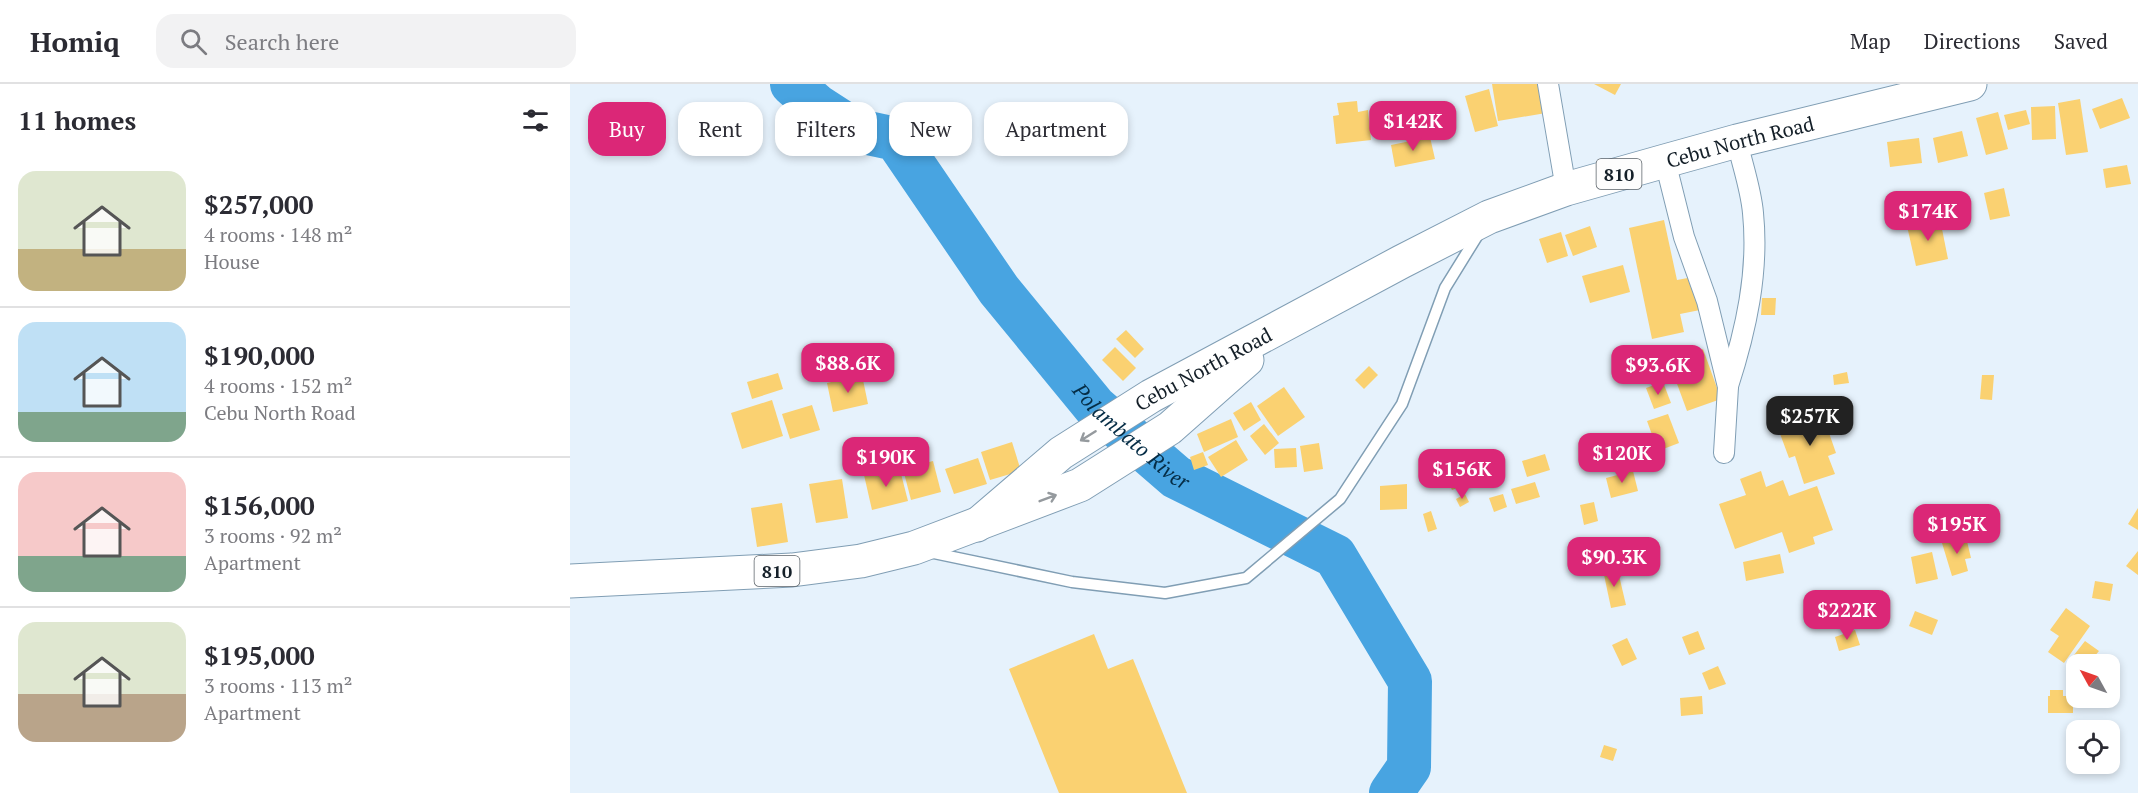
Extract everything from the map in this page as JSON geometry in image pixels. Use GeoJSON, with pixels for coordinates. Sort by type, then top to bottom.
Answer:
{"type":"FeatureCollection","features":[{"type":"Feature","properties":{"kind":"highway","name":"Cebu North Road"},"geometry":{"type":"LineString","coordinates":[[977,525],[1061,453],[1151,396],[1489,217],[1566,189],[1665,161],[1959,85]]}},
{"type":"Feature","properties":{"kind":"highway","name":"Cebu North Road"},"geometry":{"type":"LineString","coordinates":[[570,581],[792,570],[861,561],[914,548],[1080,485],[1170,428],[1289,323]]}},
{"type":"Feature","properties":{"kind":"street"},"geometry":{"type":"LineString","coordinates":[[1548,84],[1566,189]]}},
{"type":"Feature","properties":{"kind":"street"},"geometry":{"type":"LineString","coordinates":[[1724,453],[1728,387],[1744,332],[1754,257],[1753,212],[1737,141]]}},
{"type":"Feature","properties":{"kind":"street"},"geometry":{"type":"LineString","coordinates":[[1665,161],[1684,237],[1707,301],[1728,387]]}},
{"type":"Feature","properties":{"kind":"lane"},"geometry":{"type":"LineString","coordinates":[[914,548],[1072,582],[1165,593],[1246,578],[1340,499],[1402,404],[1445,288],[1489,217]]}},
{"type":"Feature","properties":{"kind":"building"},"geometry":{"type":"Polygon","coordinates":[[[1492,84],[1541,84],[1546,113],[1498,121],[1492,84]]]}},
{"type":"Feature","properties":{"kind":"building"},"geometry":{"type":"Polygon","coordinates":[[[1594,84],[1621,84],[1615,95],[1594,84]]]}},
{"type":"Feature","properties":{"kind":"building"},"geometry":{"type":"Polygon","coordinates":[[[1489,89],[1498,126],[1475,132],[1465,96],[1489,89]]]}},
{"type":"Feature","properties":{"kind":"building"},"geometry":{"type":"Polygon","coordinates":[[[2122,98],[2130,118],[2100,129],[2092,109],[2122,98]]]}},
{"type":"Feature","properties":{"kind":"building"},"geometry":{"type":"Polygon","coordinates":[[[2080,99],[2088,152],[2066,155],[2058,103],[2080,99]]]}},
{"type":"Feature","properties":{"kind":"building"},"geometry":{"type":"Polygon","coordinates":[[[1357,101],[1358,112],[1368,110],[1371,140],[1336,144],[1333,116],[1339,115],[1337,103],[1357,101]]]}},
{"type":"Feature","properties":{"kind":"building"},"geometry":{"type":"Polygon","coordinates":[[[2055,106],[2056,139],[2032,140],[2031,107],[2055,106]]]}},
{"type":"Feature","properties":{"kind":"building"},"geometry":{"type":"Polygon","coordinates":[[[2026,110],[2030,124],[2008,130],[2004,115],[2026,110]]]}},
{"type":"Feature","properties":{"kind":"building"},"geometry":{"type":"Polygon","coordinates":[[[1998,112],[2008,149],[1986,155],[1976,118],[1998,112]]]}},
{"type":"Feature","properties":{"kind":"building"},"geometry":{"type":"Polygon","coordinates":[[[1962,131],[1968,156],[1938,163],[1933,138],[1962,131]]]}},
{"type":"Feature","properties":{"kind":"building"},"geometry":{"type":"Polygon","coordinates":[[[1430,137],[1435,159],[1395,167],[1391,145],[1430,137]]]}},
{"type":"Feature","properties":{"kind":"building"},"geometry":{"type":"Polygon","coordinates":[[[1919,138],[1922,163],[1890,167],[1887,142],[1919,138]]]}},
{"type":"Feature","properties":{"kind":"building"},"geometry":{"type":"Polygon","coordinates":[[[2127,165],[2131,184],[2106,188],[2103,169],[2127,165]]]}},
{"type":"Feature","properties":{"kind":"building"},"geometry":{"type":"Polygon","coordinates":[[[2004,188],[2010,216],[1990,220],[1984,193],[2004,188]]]}},
{"type":"Feature","properties":{"kind":"building"},"geometry":{"type":"Polygon","coordinates":[[[1940,219],[1948,259],[1916,266],[1907,226],[1940,219]]]}},
{"type":"Feature","properties":{"kind":"building"},"geometry":{"type":"Polygon","coordinates":[[[1664,220],[1677,280],[1693,277],[1700,310],[1680,314],[1684,332],[1652,339],[1629,228],[1664,220]]]}},
{"type":"Feature","properties":{"kind":"building"},"geometry":{"type":"Polygon","coordinates":[[[1590,226],[1597,247],[1573,256],[1565,235],[1590,226]]]}},
{"type":"Feature","properties":{"kind":"building"},"geometry":{"type":"Polygon","coordinates":[[[1561,232],[1568,256],[1547,263],[1539,239],[1561,232]]]}},
{"type":"Feature","properties":{"kind":"building"},"geometry":{"type":"Polygon","coordinates":[[[1623,265],[1630,292],[1590,303],[1582,276],[1623,265]]]}},
{"type":"Feature","properties":{"kind":"building"},"geometry":{"type":"Polygon","coordinates":[[[1762,298],[1776,298],[1775,315],[1761,315],[1762,298]]]}},
{"type":"Feature","properties":{"kind":"building"},"geometry":{"type":"Polygon","coordinates":[[[1126,330],[1144,349],[1135,358],[1116,339],[1126,330]]]}},
{"type":"Feature","properties":{"kind":"building"},"geometry":{"type":"Polygon","coordinates":[[[1115,347],[1136,368],[1123,381],[1102,360],[1115,347]]]}},
{"type":"Feature","properties":{"kind":"building"},"geometry":{"type":"Polygon","coordinates":[[[1703,349],[1721,399],[1687,411],[1669,362],[1703,349]]]}},
{"type":"Feature","properties":{"kind":"building"},"geometry":{"type":"Polygon","coordinates":[[[1369,366],[1378,375],[1364,389],[1355,380],[1369,366]]]}},
{"type":"Feature","properties":{"kind":"building"},"geometry":{"type":"Polygon","coordinates":[[[1847,372],[1849,383],[1834,385],[1833,375],[1847,372]]]}},
{"type":"Feature","properties":{"kind":"building"},"geometry":{"type":"Polygon","coordinates":[[[778,373],[783,389],[752,399],[747,382],[778,373]]]}},
{"type":"Feature","properties":{"kind":"building"},"geometry":{"type":"Polygon","coordinates":[[[862,375],[868,404],[833,412],[827,383],[862,375]]]}},
{"type":"Feature","properties":{"kind":"building"},"geometry":{"type":"Polygon","coordinates":[[[1982,375],[1994,375],[1992,400],[1980,399],[1982,375]]]}},
{"type":"Feature","properties":{"kind":"building"},"geometry":{"type":"Polygon","coordinates":[[[1663,382],[1671,403],[1654,409],[1646,388],[1663,382]]]}},
{"type":"Feature","properties":{"kind":"building"},"geometry":{"type":"Polygon","coordinates":[[[1284,387],[1305,417],[1278,436],[1257,406],[1284,387]]]}},
{"type":"Feature","properties":{"kind":"building"},"geometry":{"type":"Polygon","coordinates":[[[772,400],[783,436],[742,449],[731,413],[772,400]]]}},
{"type":"Feature","properties":{"kind":"building"},"geometry":{"type":"Polygon","coordinates":[[[1251,402],[1261,420],[1244,431],[1233,413],[1251,402]]]}},
{"type":"Feature","properties":{"kind":"building"},"geometry":{"type":"Polygon","coordinates":[[[812,405],[820,430],[790,439],[782,414],[812,405]]]}},
{"type":"Feature","properties":{"kind":"building"},"geometry":{"type":"Polygon","coordinates":[[[1821,410],[1836,453],[1828,456],[1835,474],[1804,484],[1795,456],[1789,458],[1779,431],[1799,424],[1797,418],[1821,410]]]}},
{"type":"Feature","properties":{"kind":"building"},"geometry":{"type":"Polygon","coordinates":[[[1668,414],[1679,443],[1658,451],[1647,421],[1668,414]]]}},
{"type":"Feature","properties":{"kind":"building"},"geometry":{"type":"Polygon","coordinates":[[[1231,419],[1238,437],[1204,452],[1197,434],[1231,419]]]}},
{"type":"Feature","properties":{"kind":"building"},"geometry":{"type":"Polygon","coordinates":[[[1264,424],[1279,443],[1265,455],[1250,436],[1264,424]]]}},
{"type":"Feature","properties":{"kind":"building"},"geometry":{"type":"Polygon","coordinates":[[[1621,435],[1625,457],[1603,462],[1598,440],[1621,435]]]}},
{"type":"Feature","properties":{"kind":"building"},"geometry":{"type":"Polygon","coordinates":[[[1236,440],[1248,460],[1221,477],[1208,457],[1236,440]]]}},
{"type":"Feature","properties":{"kind":"building"},"geometry":{"type":"Polygon","coordinates":[[[1012,442],[1021,471],[990,480],[981,452],[1012,442]]]}},
{"type":"Feature","properties":{"kind":"building"},"geometry":{"type":"Polygon","coordinates":[[[1319,443],[1323,469],[1304,472],[1300,446],[1319,443]]]}},
{"type":"Feature","properties":{"kind":"building"},"geometry":{"type":"Polygon","coordinates":[[[1296,448],[1297,467],[1275,468],[1274,449],[1296,448]]]}},
{"type":"Feature","properties":{"kind":"building"},"geometry":{"type":"Polygon","coordinates":[[[1203,452],[1208,465],[1194,470],[1190,457],[1203,452]]]}},
{"type":"Feature","properties":{"kind":"building"},"geometry":{"type":"Polygon","coordinates":[[[1545,454],[1550,470],[1527,477],[1522,461],[1545,454]]]}},
{"type":"Feature","properties":{"kind":"building"},"geometry":{"type":"Polygon","coordinates":[[[1482,457],[1496,465],[1490,476],[1476,468],[1482,457]]]}},
{"type":"Feature","properties":{"kind":"building"},"geometry":{"type":"Polygon","coordinates":[[[978,458],[987,484],[954,494],[945,469],[978,458]]]}},
{"type":"Feature","properties":{"kind":"building"},"geometry":{"type":"Polygon","coordinates":[[[933,461],[941,492],[911,500],[903,469],[933,461]]]}},
{"type":"Feature","properties":{"kind":"building"},"geometry":{"type":"Polygon","coordinates":[[[899,466],[908,501],[872,510],[864,475],[899,466]]]}},
{"type":"Feature","properties":{"kind":"building"},"geometry":{"type":"Polygon","coordinates":[[[1467,471],[1472,482],[1452,490],[1447,479],[1467,471]]]}},
{"type":"Feature","properties":{"kind":"building"},"geometry":{"type":"Polygon","coordinates":[[[1633,471],[1638,491],[1611,498],[1606,478],[1633,471]]]}},
{"type":"Feature","properties":{"kind":"building"},"geometry":{"type":"Polygon","coordinates":[[[1761,471],[1766,487],[1783,480],[1789,496],[1817,486],[1833,530],[1813,537],[1815,544],[1789,553],[1782,532],[1735,549],[1719,504],[1746,495],[1740,479],[1761,471]]]}},
{"type":"Feature","properties":{"kind":"building"},"geometry":{"type":"Polygon","coordinates":[[[842,479],[848,518],[816,523],[809,484],[842,479]]]}},
{"type":"Feature","properties":{"kind":"building"},"geometry":{"type":"Polygon","coordinates":[[[1535,482],[1540,497],[1516,504],[1511,489],[1535,482]]]}},
{"type":"Feature","properties":{"kind":"building"},"geometry":{"type":"Polygon","coordinates":[[[1407,484],[1407,509],[1380,510],[1380,486],[1407,484]]]}},
{"type":"Feature","properties":{"kind":"building"},"geometry":{"type":"Polygon","coordinates":[[[1465,494],[1469,502],[1460,507],[1456,499],[1465,494]]]}},
{"type":"Feature","properties":{"kind":"building"},"geometry":{"type":"Polygon","coordinates":[[[1503,494],[1507,507],[1494,512],[1489,498],[1503,494]]]}},
{"type":"Feature","properties":{"kind":"building"},"geometry":{"type":"Polygon","coordinates":[[[1594,502],[1598,521],[1584,525],[1580,505],[1594,502]]]}},
{"type":"Feature","properties":{"kind":"building"},"geometry":{"type":"Polygon","coordinates":[[[782,503],[788,542],[757,547],[751,508],[782,503]]]}},
{"type":"Feature","properties":{"kind":"building"},"geometry":{"type":"Polygon","coordinates":[[[2138,508],[2138,530],[2128,524],[2138,508]]]}},
{"type":"Feature","properties":{"kind":"building"},"geometry":{"type":"Polygon","coordinates":[[[1431,511],[1437,529],[1428,532],[1423,514],[1431,511]]]}},
{"type":"Feature","properties":{"kind":"building"},"geometry":{"type":"Polygon","coordinates":[[[1966,537],[1971,558],[1965,559],[1968,571],[1952,576],[1942,543],[1966,537]]]}},
{"type":"Feature","properties":{"kind":"building"},"geometry":{"type":"Polygon","coordinates":[[[2138,551],[2138,575],[2126,566],[2138,551]]]}},
{"type":"Feature","properties":{"kind":"building"},"geometry":{"type":"Polygon","coordinates":[[[1932,552],[1938,579],[1916,584],[1911,557],[1932,552]]]}},
{"type":"Feature","properties":{"kind":"building"},"geometry":{"type":"Polygon","coordinates":[[[1780,554],[1784,573],[1746,581],[1743,562],[1780,554]]]}},
{"type":"Feature","properties":{"kind":"building"},"geometry":{"type":"Polygon","coordinates":[[[1617,567],[1626,605],[1611,608],[1603,570],[1617,567]]]}},
{"type":"Feature","properties":{"kind":"building"},"geometry":{"type":"Polygon","coordinates":[[[2095,581],[2113,584],[2110,601],[2092,598],[2095,581]]]}},
{"type":"Feature","properties":{"kind":"building"},"geometry":{"type":"Polygon","coordinates":[[[1883,590],[1887,609],[1849,618],[1844,599],[1883,590]]]}},
{"type":"Feature","properties":{"kind":"building"},"geometry":{"type":"Polygon","coordinates":[[[2066,608],[2090,626],[2070,654],[2066,654],[2064,663],[2048,652],[2059,636],[2050,630],[2066,608]]]}},
{"type":"Feature","properties":{"kind":"building"},"geometry":{"type":"Polygon","coordinates":[[[1915,611],[1938,620],[1932,635],[1909,626],[1915,611]]]}},
{"type":"Feature","properties":{"kind":"building"},"geometry":{"type":"Polygon","coordinates":[[[1855,630],[1860,645],[1839,651],[1835,637],[1855,630]]]}},
{"type":"Feature","properties":{"kind":"building"},"geometry":{"type":"Polygon","coordinates":[[[1698,631],[1705,649],[1689,655],[1682,637],[1698,631]]]}},
{"type":"Feature","properties":{"kind":"building"},"geometry":{"type":"Polygon","coordinates":[[[1094,634],[1108,669],[1133,659],[1187,793],[1059,793],[1009,669],[1094,634]]]}},
{"type":"Feature","properties":{"kind":"building"},"geometry":{"type":"Polygon","coordinates":[[[1627,638],[1637,659],[1622,666],[1612,645],[1627,638]]]}},
{"type":"Feature","properties":{"kind":"building"},"geometry":{"type":"Polygon","coordinates":[[[2085,641],[2099,651],[2096,654],[2075,654],[2085,641]]]}},
{"type":"Feature","properties":{"kind":"building"},"geometry":{"type":"Polygon","coordinates":[[[1718,666],[1726,684],[1709,690],[1702,673],[1718,666]]]}},
{"type":"Feature","properties":{"kind":"building"},"geometry":{"type":"Polygon","coordinates":[[[2050,690],[2063,690],[2063,696],[2066,696],[2066,708],[2073,708],[2073,713],[2048,713],[2048,696],[2050,696],[2050,690]]]}},
{"type":"Feature","properties":{"kind":"building"},"geometry":{"type":"Polygon","coordinates":[[[1702,696],[1703,714],[1681,716],[1680,698],[1702,696]]]}},
{"type":"Feature","properties":{"kind":"building"},"geometry":{"type":"Polygon","coordinates":[[[1604,745],[1617,749],[1613,761],[1600,757],[1604,745]]]}},
{"type":"Feature","properties":{"kind":"waterway","name":"Polambato River"},"geometry":{"type":"LineString","coordinates":[[792,84],[817,106],[854,130],[896,139],[999,290],[1095,407],[1176,477],[1335,556],[1410,681],[1409,767],[1391,793]]}}]}
